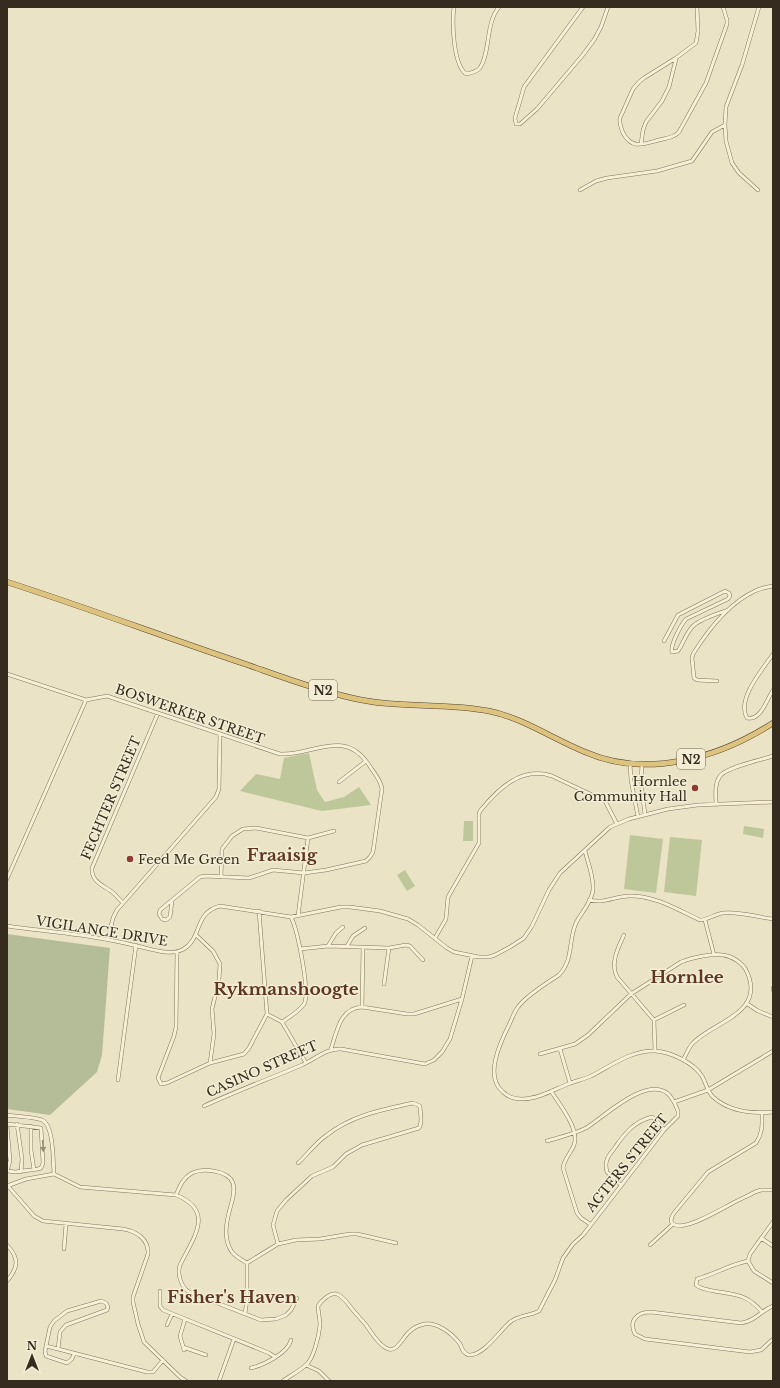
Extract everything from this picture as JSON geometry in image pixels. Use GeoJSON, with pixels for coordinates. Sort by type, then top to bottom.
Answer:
{"type":"FeatureCollection","features":[{"type":"Feature","properties":{"kind":"highway","name":"N2"},"geometry":{"type":"LineString","coordinates":[[7,582],[327,692],[355,699],[387,704],[455,707],[490,711],[531,726],[561,742],[600,758],[616,762],[630,764],[670,763],[701,757],[737,743],[773,723]]}},
{"type":"Feature","properties":{"kind":"street"},"geometry":{"type":"LineString","coordinates":[[454,7],[453,17],[457,59],[462,71],[466,74],[474,73],[480,69],[493,15],[499,7]]}},
{"type":"Feature","properties":{"kind":"street"},"geometry":{"type":"LineString","coordinates":[[583,7],[524,87],[515,118],[516,124],[520,124],[537,109],[582,56],[594,40],[601,27],[608,7]]}},
{"type":"Feature","properties":{"kind":"street"},"geometry":{"type":"LineString","coordinates":[[697,7],[698,32],[696,43],[676,58],[644,78],[632,89],[620,118],[621,128],[626,138],[632,144],[641,144],[674,136],[679,132],[706,83],[727,24],[723,7]]}},
{"type":"Feature","properties":{"kind":"street"},"geometry":{"type":"LineString","coordinates":[[758,190],[739,173],[732,163],[726,141],[725,125],[726,107],[742,65],[759,7]]}},
{"type":"Feature","properties":{"kind":"street"},"geometry":{"type":"LineString","coordinates":[[641,144],[646,122],[668,91],[676,58]]}},
{"type":"Feature","properties":{"kind":"street"},"geometry":{"type":"LineString","coordinates":[[580,190],[596,181],[657,171],[692,161],[712,132],[725,125]]}},
{"type":"Feature","properties":{"kind":"street"},"geometry":{"type":"LineString","coordinates":[[718,681],[696,680],[694,678],[693,654],[728,610],[757,590],[773,586]]}},
{"type":"Feature","properties":{"kind":"street"},"geometry":{"type":"LineString","coordinates":[[664,641],[678,615],[725,591],[729,593],[730,596],[728,599],[686,619],[682,623],[672,645],[672,652],[678,651],[692,627],[696,624],[717,613],[728,610]]}},
{"type":"Feature","properties":{"kind":"street"},"geometry":{"type":"LineString","coordinates":[[773,654],[748,692],[745,710],[747,718],[753,718],[758,714],[773,690]]}},
{"type":"Feature","properties":{"kind":"street","name":"BOSWERKER STREET"},"geometry":{"type":"LineString","coordinates":[[7,674],[86,700],[107,696],[275,753],[285,754],[331,745],[340,745],[355,750],[366,761]]}},
{"type":"Feature","properties":{"kind":"street"},"geometry":{"type":"LineString","coordinates":[[7,879],[86,700]]}},
{"type":"Feature","properties":{"kind":"street","name":"FECHTER STREET"},"geometry":{"type":"LineString","coordinates":[[123,903],[112,892],[95,880],[93,877],[92,868],[158,713]]}},
{"type":"Feature","properties":{"kind":"street"},"geometry":{"type":"LineString","coordinates":[[108,939],[113,918],[117,910],[216,797],[219,789],[220,734]]}},
{"type":"Feature","properties":{"kind":"street"},"geometry":{"type":"LineString","coordinates":[[716,805],[716,786],[720,776],[727,770],[773,756]]}},
{"type":"Feature","properties":{"kind":"street"},"geometry":{"type":"LineString","coordinates":[[172,901],[170,917],[166,920],[162,919],[159,914],[160,910],[200,877],[249,878],[277,870],[304,873],[337,868],[366,861],[373,852],[382,784],[366,761],[339,782]]}},
{"type":"Feature","properties":{"kind":"street"},"geometry":{"type":"LineString","coordinates":[[630,764],[638,817]]}},
{"type":"Feature","properties":{"kind":"street"},"geometry":{"type":"LineString","coordinates":[[642,764],[641,782],[646,815]]}},
{"type":"Feature","properties":{"kind":"street"},"geometry":{"type":"LineString","coordinates":[[435,938],[446,919],[448,897],[479,843],[480,811],[507,784],[515,779],[537,774],[552,776],[605,801],[617,824]]}},
{"type":"Feature","properties":{"kind":"street","name":"VIGILANCE DRIVE"},"geometry":{"type":"LineString","coordinates":[[7,926],[108,939],[165,952],[177,952],[186,947],[196,935],[201,920],[214,907],[227,906],[291,917],[341,907],[350,907],[380,911],[408,920],[418,925],[454,952],[479,957],[495,955],[524,938],[560,873],[604,832],[617,824],[646,815],[687,807],[773,802]]}},
{"type":"Feature","properties":{"kind":"street"},"geometry":{"type":"LineString","coordinates":[[221,877],[222,849],[232,836],[243,829],[256,828],[308,838],[334,831]]}},
{"type":"Feature","properties":{"kind":"street"},"geometry":{"type":"LineString","coordinates":[[298,916],[308,838]]}},
{"type":"Feature","properties":{"kind":"street"},"geometry":{"type":"LineString","coordinates":[[585,851],[593,884],[593,893],[574,928],[569,958],[566,966],[559,975],[540,988],[518,1007],[503,1037],[494,1067],[495,1083],[498,1089],[510,1097],[521,1099],[536,1097],[590,1076],[638,1052],[655,1051],[683,1060],[699,1072],[712,1096],[732,1109],[750,1113],[773,1112]]}},
{"type":"Feature","properties":{"kind":"street"},"geometry":{"type":"LineString","coordinates":[[589,900],[599,902],[625,896],[632,896],[664,903],[700,920],[705,920],[714,915],[731,913],[773,919]]}},
{"type":"Feature","properties":{"kind":"street"},"geometry":{"type":"LineString","coordinates":[[177,952],[176,1027],[158,1078],[160,1084],[167,1083],[210,1064],[244,1054],[249,1048],[267,1014],[259,911]]}},
{"type":"Feature","properties":{"kind":"street"},"geometry":{"type":"LineString","coordinates":[[282,1022],[301,1008],[305,1002],[305,985],[300,949],[296,928],[291,917]]}},
{"type":"Feature","properties":{"kind":"street"},"geometry":{"type":"LineString","coordinates":[[705,920],[714,955]]}},
{"type":"Feature","properties":{"kind":"street"},"geometry":{"type":"LineString","coordinates":[[328,946],[336,933],[343,927]]}},
{"type":"Feature","properties":{"kind":"street"},"geometry":{"type":"LineString","coordinates":[[347,946],[353,936],[365,928]]}},
{"type":"Feature","properties":{"kind":"street"},"geometry":{"type":"LineString","coordinates":[[196,935],[213,951],[220,964],[219,980],[212,1009],[214,1034],[210,1064]]}},
{"type":"Feature","properties":{"kind":"street"},"geometry":{"type":"LineString","coordinates":[[624,935],[614,964],[614,971],[617,977],[654,1020],[655,1051]]}},
{"type":"Feature","properties":{"kind":"street"},"geometry":{"type":"LineString","coordinates":[[118,1080],[136,945]]}},
{"type":"Feature","properties":{"kind":"street"},"geometry":{"type":"LineString","coordinates":[[300,949],[328,946],[389,948],[408,945],[423,960]]}},
{"type":"Feature","properties":{"kind":"street"},"geometry":{"type":"LineString","coordinates":[[363,947],[362,1007],[414,1014],[462,999]]}},
{"type":"Feature","properties":{"kind":"street"},"geometry":{"type":"LineString","coordinates":[[384,984],[389,948]]}},
{"type":"Feature","properties":{"kind":"street"},"geometry":{"type":"LineString","coordinates":[[540,1054],[575,1044],[631,994],[681,962],[689,959],[724,954],[739,962],[745,968],[750,982],[749,997],[737,1015],[698,1039],[691,1045],[683,1060]]}},
{"type":"Feature","properties":{"kind":"street"},"geometry":{"type":"LineString","coordinates":[[331,1049],[341,1049],[425,1064],[430,1063],[442,1052],[448,1043],[462,999],[472,956]]}},
{"type":"Feature","properties":{"kind":"street"},"geometry":{"type":"LineString","coordinates":[[746,1003],[758,1011],[773,1017]]}},
{"type":"Feature","properties":{"kind":"street"},"geometry":{"type":"LineString","coordinates":[[654,1020],[684,1005]]}},
{"type":"Feature","properties":{"kind":"street","name":"CASINO STREET"},"geometry":{"type":"LineString","coordinates":[[204,1106],[306,1063],[331,1049],[344,1015],[355,1007],[362,1007]]}},
{"type":"Feature","properties":{"kind":"street"},"geometry":{"type":"LineString","coordinates":[[267,1014],[282,1022],[306,1063]]}},
{"type":"Feature","properties":{"kind":"street"},"geometry":{"type":"LineString","coordinates":[[560,1049],[570,1083]]}},
{"type":"Feature","properties":{"kind":"street"},"geometry":{"type":"LineString","coordinates":[[547,1140],[574,1133],[590,1126],[615,1106],[640,1092],[661,1090],[670,1095],[674,1102],[708,1090],[773,1051]]}},
{"type":"Feature","properties":{"kind":"street"},"geometry":{"type":"LineString","coordinates":[[551,1091],[570,1121],[574,1133],[575,1143],[564,1163],[563,1168],[577,1213],[581,1218],[590,1224]]}},
{"type":"Feature","properties":{"kind":"street","name":"AGTERS STREET"},"geometry":{"type":"LineString","coordinates":[[306,1366],[310,1361],[316,1344],[320,1323],[318,1306],[323,1300],[334,1294],[338,1294],[347,1301],[379,1343],[386,1348],[394,1349],[409,1332],[422,1324],[428,1324],[440,1327],[452,1336],[460,1344],[465,1354],[474,1354],[497,1336],[512,1320],[539,1311],[555,1280],[563,1258],[583,1235],[664,1130],[678,1116],[678,1111],[674,1102]]}},
{"type":"Feature","properties":{"kind":"street"},"geometry":{"type":"LineString","coordinates":[[278,1244],[273,1225],[277,1211],[286,1200],[312,1176],[333,1167],[346,1154],[362,1145],[419,1128],[421,1126],[420,1106],[413,1103],[353,1118],[325,1136],[298,1163]]}},
{"type":"Feature","properties":{"kind":"street"},"geometry":{"type":"LineString","coordinates":[[673,1224],[671,1222],[671,1218],[674,1213],[708,1172],[756,1142],[762,1131],[762,1113]]}},
{"type":"Feature","properties":{"kind":"street"},"geometry":{"type":"LineString","coordinates":[[7,1115],[34,1118],[47,1124],[49,1129],[54,1174]]}},
{"type":"Feature","properties":{"kind":"street"},"geometry":{"type":"LineString","coordinates":[[621,1185],[607,1172],[606,1164],[607,1158],[628,1130],[634,1125],[652,1117],[664,1130]]}},
{"type":"Feature","properties":{"kind":"street"},"geometry":{"type":"LineString","coordinates":[[18,1124],[22,1159],[21,1172]]}},
{"type":"Feature","properties":{"kind":"street"},"geometry":{"type":"LineString","coordinates":[[18,1124],[40,1127],[42,1132],[43,1162],[41,1168],[21,1172],[7,1171],[10,1161],[7,1125],[18,1124]]}},
{"type":"Feature","properties":{"kind":"street"},"geometry":{"type":"LineString","coordinates":[[31,1126],[31,1150],[34,1170]]}},
{"type":"Feature","properties":{"kind":"street"},"geometry":{"type":"LineString","coordinates":[[176,1195],[180,1184],[184,1179],[196,1172],[217,1172],[230,1178],[234,1192],[227,1218],[227,1238],[232,1252],[247,1263]]}},
{"type":"Feature","properties":{"kind":"street"},"geometry":{"type":"LineString","coordinates":[[184,1381],[144,1342],[140,1331],[132,1299],[148,1254],[148,1250],[142,1238],[134,1231],[48,1222],[39,1219],[34,1216],[7,1186],[26,1179],[54,1174],[80,1187],[176,1195],[184,1198],[192,1204],[198,1213],[200,1220],[198,1228],[179,1268],[179,1275],[183,1286],[189,1292],[261,1320],[286,1316],[297,1298]]}},
{"type":"Feature","properties":{"kind":"street"},"geometry":{"type":"LineString","coordinates":[[673,1224],[683,1226],[695,1222],[755,1192],[761,1190],[773,1190]]}},
{"type":"Feature","properties":{"kind":"street"},"geometry":{"type":"LineString","coordinates":[[773,1222],[750,1254],[748,1261],[754,1271],[773,1282]]}},
{"type":"Feature","properties":{"kind":"street"},"geometry":{"type":"LineString","coordinates":[[64,1249],[66,1224]]}},
{"type":"Feature","properties":{"kind":"street"},"geometry":{"type":"LineString","coordinates":[[650,1244],[673,1224]]}},
{"type":"Feature","properties":{"kind":"street"},"geometry":{"type":"LineString","coordinates":[[247,1263],[278,1244],[296,1240],[320,1239],[357,1234],[396,1243]]}},
{"type":"Feature","properties":{"kind":"street"},"geometry":{"type":"LineString","coordinates":[[761,1238],[773,1246]]}},
{"type":"Feature","properties":{"kind":"street"},"geometry":{"type":"LineString","coordinates":[[7,1245],[15,1254],[17,1263],[7,1281]]}},
{"type":"Feature","properties":{"kind":"street"},"geometry":{"type":"LineString","coordinates":[[748,1261],[738,1263],[710,1276],[697,1280],[696,1285],[702,1289],[747,1298],[762,1312]]}},
{"type":"Feature","properties":{"kind":"street"},"geometry":{"type":"LineString","coordinates":[[245,1314],[247,1299],[247,1263]]}},
{"type":"Feature","properties":{"kind":"street"},"geometry":{"type":"LineString","coordinates":[[160,1291],[161,1308],[275,1357]]}},
{"type":"Feature","properties":{"kind":"street"},"geometry":{"type":"LineString","coordinates":[[58,1349],[60,1332],[63,1328],[69,1323],[107,1310],[108,1307],[103,1301],[96,1301],[64,1313],[51,1325],[46,1346],[46,1356],[67,1363],[70,1362],[74,1354]]}},
{"type":"Feature","properties":{"kind":"street"},"geometry":{"type":"LineString","coordinates":[[773,1306],[746,1323],[643,1312],[634,1320],[633,1329],[635,1334],[645,1339],[750,1352],[761,1350],[773,1339]]}},
{"type":"Feature","properties":{"kind":"street"},"geometry":{"type":"LineString","coordinates":[[167,1325],[172,1314]]}},
{"type":"Feature","properties":{"kind":"street"},"geometry":{"type":"LineString","coordinates":[[185,1319],[180,1336],[183,1349],[206,1355]]}},
{"type":"Feature","properties":{"kind":"street"},"geometry":{"type":"LineString","coordinates":[[219,1381],[234,1339]]}},
{"type":"Feature","properties":{"kind":"street"},"geometry":{"type":"LineString","coordinates":[[251,1368],[261,1365],[288,1348],[291,1340]]}},
{"type":"Feature","properties":{"kind":"street"},"geometry":{"type":"LineString","coordinates":[[46,1346],[149,1372],[153,1372],[163,1360]]}},
{"type":"Feature","properties":{"kind":"street"},"geometry":{"type":"LineString","coordinates":[[283,1381],[306,1366],[319,1371],[329,1381]]}},
{"type":"Feature","properties":{"kind":"green space"},"geometry":{"type":"Polygon","coordinates":[[[309,753],[317,790],[325,802],[344,797],[359,787],[371,805],[322,811],[240,791],[256,774],[280,779],[284,758],[309,753]]]}},
{"type":"Feature","properties":{"kind":"green space"},"geometry":{"type":"Polygon","coordinates":[[[464,821],[473,821],[473,841],[463,841],[464,821]]]}},
{"type":"Feature","properties":{"kind":"green space"},"geometry":{"type":"Polygon","coordinates":[[[744,826],[764,829],[763,838],[743,834],[744,826]]]}},
{"type":"Feature","properties":{"kind":"green space"},"geometry":{"type":"Polygon","coordinates":[[[630,835],[663,839],[656,893],[624,889],[630,835]]]}},
{"type":"Feature","properties":{"kind":"green space"},"geometry":{"type":"Polygon","coordinates":[[[670,837],[702,840],[696,896],[664,892],[670,837]]]}},
{"type":"Feature","properties":{"kind":"green space"},"geometry":{"type":"Polygon","coordinates":[[[405,870],[415,886],[407,891],[397,875],[405,870]]]}},
{"type":"Feature","properties":{"kind":"green space"},"geometry":{"type":"Polygon","coordinates":[[[7,934],[110,948],[102,1055],[97,1072],[50,1115],[7,1109],[7,934]]]}},
{"type":"Feature","properties":{"kind":"place","name":"Hornlee Community Hall"},"geometry":{"type":"Point","coordinates":[695,788]}},
{"type":"Feature","properties":{"kind":"place","name":"Feed Me Green"},"geometry":{"type":"Point","coordinates":[130,859]}},
{"type":"Feature","properties":{"kind":"district","name":"Fraaisig"},"geometry":{"type":"Point","coordinates":[282,855]}},
{"type":"Feature","properties":{"kind":"district","name":"Hornlee"},"geometry":{"type":"Point","coordinates":[687,977]}},
{"type":"Feature","properties":{"kind":"district","name":"Rykmanshoogte"},"geometry":{"type":"Point","coordinates":[286,989]}},
{"type":"Feature","properties":{"kind":"district","name":"Fisher's Haven"},"geometry":{"type":"Point","coordinates":[232,1297]}}]}
